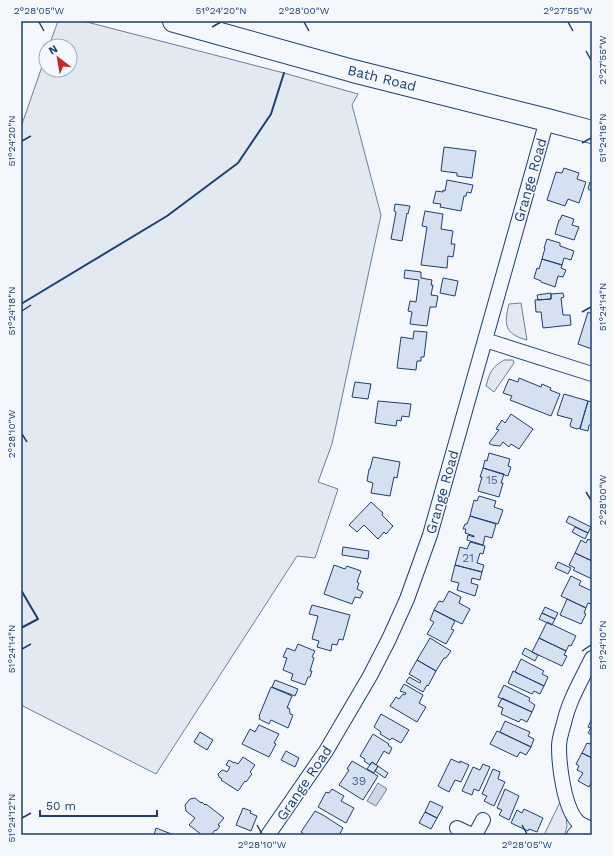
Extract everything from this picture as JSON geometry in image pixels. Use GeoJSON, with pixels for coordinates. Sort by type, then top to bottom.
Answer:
{"type":"FeatureCollection","features":[{"type":"Feature","properties":{"kind":"highway","name":"Bath Road"},"geometry":{"type":"LineString","coordinates":[[174,21],[352,71],[592,132]]}},
{"type":"Feature","properties":{"kind":"street","name":"Grange Road"},"geometry":{"type":"LineString","coordinates":[[268,835],[326,751],[370,676],[401,612],[430,535],[547,120]]}},
{"type":"Feature","properties":{"kind":"street"},"geometry":{"type":"LineString","coordinates":[[485,340],[592,374]]}},
{"type":"Feature","properties":{"kind":"street"},"geometry":{"type":"LineString","coordinates":[[583,830],[570,808],[564,793],[559,745],[564,721],[572,700],[592,658]]}},
{"type":"Feature","properties":{"kind":"street"},"geometry":{"type":"LineString","coordinates":[[476,835],[483,820]]}},
{"type":"Feature","properties":{"kind":"street"},"geometry":{"type":"LineString","coordinates":[[457,828],[472,835]]}},
{"type":"Feature","properties":{"kind":"shaded area"},"geometry":{"type":"Polygon","coordinates":[[[58,21],[83,21],[284,73],[358,94],[352,105],[381,215],[332,444],[318,482],[338,489],[315,558],[297,556],[156,774],[21,705],[21,127],[38,78],[78,78],[78,38],[52,38],[58,21]]]}},
{"type":"Feature","properties":{"kind":"shaded area"},"geometry":{"type":"Polygon","coordinates":[[[521,303],[527,340],[514,335],[506,323],[509,304],[521,303]]]}},
{"type":"Feature","properties":{"kind":"shaded area"},"geometry":{"type":"Polygon","coordinates":[[[504,360],[513,360],[514,363],[494,392],[486,386],[487,381],[496,365],[504,360]]]}},
{"type":"Feature","properties":{"kind":"shaded area"},"geometry":{"type":"Polygon","coordinates":[[[378,783],[387,789],[376,806],[367,801],[378,783]]]}},
{"type":"Feature","properties":{"kind":"shaded area"},"geometry":{"type":"Polygon","coordinates":[[[560,802],[566,816],[567,826],[565,834],[544,835],[560,802]]]}},
{"type":"Feature","properties":{"kind":"building"},"geometry":{"type":"Polygon","coordinates":[[[444,147],[476,151],[472,178],[457,176],[457,173],[441,171],[444,147]]]}},
{"type":"Feature","properties":{"kind":"building"},"geometry":{"type":"Polygon","coordinates":[[[564,168],[579,173],[577,179],[586,182],[579,203],[568,199],[565,206],[547,200],[556,172],[562,173],[564,168]]]}},
{"type":"Feature","properties":{"kind":"building"},"geometry":{"type":"Polygon","coordinates":[[[447,180],[473,185],[471,193],[467,192],[466,196],[464,196],[461,211],[440,207],[441,204],[433,203],[436,191],[445,191],[447,180]]]}},
{"type":"Feature","properties":{"kind":"building"},"geometry":{"type":"Polygon","coordinates":[[[590,182],[592,182],[592,191],[588,189],[590,182]]]}},
{"type":"Feature","properties":{"kind":"building"},"geometry":{"type":"Polygon","coordinates":[[[395,204],[410,206],[408,214],[407,213],[402,241],[391,239],[396,212],[394,211],[395,204]]]}},
{"type":"Feature","properties":{"kind":"building"},"geometry":{"type":"Polygon","coordinates":[[[425,211],[443,214],[441,229],[453,231],[451,244],[455,244],[453,257],[448,256],[447,268],[421,265],[427,227],[422,226],[425,211]]]}},
{"type":"Feature","properties":{"kind":"building"},"geometry":{"type":"Polygon","coordinates":[[[562,215],[574,219],[572,225],[579,227],[574,240],[555,234],[562,215]]]}},
{"type":"Feature","properties":{"kind":"building"},"geometry":{"type":"Polygon","coordinates":[[[547,239],[560,243],[560,246],[574,251],[571,260],[564,258],[562,265],[542,259],[547,239]]]}},
{"type":"Feature","properties":{"kind":"building"},"geometry":{"type":"Polygon","coordinates":[[[542,259],[562,265],[561,268],[566,270],[563,277],[558,276],[555,287],[534,278],[542,259]]]}},
{"type":"Feature","properties":{"kind":"building"},"geometry":{"type":"Polygon","coordinates":[[[405,270],[421,272],[421,278],[432,280],[431,285],[433,285],[431,295],[438,296],[436,307],[430,307],[427,326],[410,324],[412,312],[408,311],[410,301],[416,302],[419,280],[404,278],[405,270]]]}},
{"type":"Feature","properties":{"kind":"building"},"geometry":{"type":"Polygon","coordinates":[[[443,278],[458,281],[455,296],[440,293],[443,278]]]}},
{"type":"Feature","properties":{"kind":"building"},"geometry":{"type":"Polygon","coordinates":[[[551,293],[551,299],[538,300],[537,295],[551,293]]]}},
{"type":"Feature","properties":{"kind":"building"},"geometry":{"type":"Polygon","coordinates":[[[563,293],[564,297],[561,298],[563,315],[570,315],[571,325],[543,328],[541,312],[536,312],[535,300],[551,299],[551,294],[563,293]]]}},
{"type":"Feature","properties":{"kind":"building"},"geometry":{"type":"Polygon","coordinates":[[[588,312],[592,314],[592,349],[578,344],[588,312]]]}},
{"type":"Feature","properties":{"kind":"building"},"geometry":{"type":"Polygon","coordinates":[[[414,331],[427,332],[424,357],[421,357],[421,361],[417,361],[416,370],[397,368],[401,337],[413,339],[414,331]]]}},
{"type":"Feature","properties":{"kind":"building"},"geometry":{"type":"Polygon","coordinates":[[[519,378],[541,387],[542,384],[551,388],[550,390],[560,394],[551,416],[510,400],[512,396],[503,393],[509,379],[518,382],[519,378]]]}},
{"type":"Feature","properties":{"kind":"building"},"geometry":{"type":"Polygon","coordinates":[[[355,382],[371,384],[368,399],[352,397],[355,382]]]}},
{"type":"Feature","properties":{"kind":"building"},"geometry":{"type":"Polygon","coordinates":[[[564,394],[588,401],[580,428],[577,429],[571,427],[570,425],[572,419],[557,415],[564,394]]]}},
{"type":"Feature","properties":{"kind":"building"},"geometry":{"type":"Polygon","coordinates":[[[378,401],[411,404],[409,417],[402,416],[401,421],[397,420],[396,426],[375,423],[378,401]]]}},
{"type":"Feature","properties":{"kind":"building"},"geometry":{"type":"Polygon","coordinates":[[[588,401],[592,402],[592,426],[589,425],[588,431],[580,429],[588,401]]]}},
{"type":"Feature","properties":{"kind":"building"},"geometry":{"type":"Polygon","coordinates":[[[511,414],[533,429],[519,449],[511,444],[509,447],[503,442],[500,446],[489,443],[499,430],[496,429],[502,420],[505,423],[511,414]]]}},
{"type":"Feature","properties":{"kind":"building"},"geometry":{"type":"Polygon","coordinates":[[[489,453],[510,459],[508,466],[511,467],[508,476],[483,468],[489,453]]]}},
{"type":"Feature","properties":{"kind":"building"},"geometry":{"type":"Polygon","coordinates":[[[373,457],[400,462],[397,478],[394,477],[390,496],[371,493],[373,483],[367,481],[373,457]]]}},
{"type":"Feature","properties":{"kind":"building"},"geometry":{"type":"Polygon","coordinates":[[[483,468],[504,474],[499,497],[478,491],[483,468]]]}},
{"type":"Feature","properties":{"kind":"building"},"geometry":{"type":"Polygon","coordinates":[[[479,496],[496,501],[494,507],[503,510],[498,524],[470,516],[474,500],[477,501],[479,496]]]}},
{"type":"Feature","properties":{"kind":"building"},"geometry":{"type":"Polygon","coordinates":[[[371,502],[383,513],[382,515],[393,526],[386,534],[384,532],[378,539],[364,525],[357,532],[349,525],[371,502]]]}},
{"type":"Feature","properties":{"kind":"building"},"geometry":{"type":"Polygon","coordinates":[[[470,516],[496,524],[492,538],[485,536],[483,545],[467,540],[468,535],[474,537],[465,533],[466,529],[463,529],[470,516]]]}},
{"type":"Feature","properties":{"kind":"building"},"geometry":{"type":"Polygon","coordinates":[[[569,516],[591,527],[588,533],[566,522],[569,516]]]}},
{"type":"Feature","properties":{"kind":"building"},"geometry":{"type":"Polygon","coordinates":[[[575,527],[588,533],[585,539],[572,532],[575,527]]]}},
{"type":"Feature","properties":{"kind":"building"},"geometry":{"type":"Polygon","coordinates":[[[588,539],[592,541],[592,561],[575,553],[581,540],[586,543],[588,539]]]}},
{"type":"Feature","properties":{"kind":"building"},"geometry":{"type":"Polygon","coordinates":[[[470,542],[485,546],[483,554],[480,553],[477,563],[484,565],[482,572],[455,565],[460,547],[467,549],[470,542]]]}},
{"type":"Feature","properties":{"kind":"building"},"geometry":{"type":"Polygon","coordinates":[[[343,547],[369,551],[368,559],[342,555],[343,547]]]}},
{"type":"Feature","properties":{"kind":"building"},"geometry":{"type":"Polygon","coordinates":[[[575,553],[592,561],[592,579],[573,570],[575,568],[569,565],[575,553]]]}},
{"type":"Feature","properties":{"kind":"building"},"geometry":{"type":"Polygon","coordinates":[[[558,562],[571,568],[568,574],[555,568],[558,562]]]}},
{"type":"Feature","properties":{"kind":"building"},"geometry":{"type":"Polygon","coordinates":[[[334,565],[345,569],[347,566],[361,571],[357,582],[359,583],[357,589],[363,592],[360,598],[355,597],[352,604],[324,594],[334,565]]]}},
{"type":"Feature","properties":{"kind":"building"},"geometry":{"type":"Polygon","coordinates":[[[455,565],[482,572],[480,580],[472,578],[471,583],[478,585],[475,596],[457,590],[459,583],[451,581],[455,565]]]}},
{"type":"Feature","properties":{"kind":"building"},"geometry":{"type":"Polygon","coordinates":[[[571,576],[581,581],[579,585],[592,591],[591,604],[588,603],[586,608],[561,596],[571,576]]]}},
{"type":"Feature","properties":{"kind":"building"},"geometry":{"type":"Polygon","coordinates":[[[449,591],[461,597],[459,603],[470,609],[462,624],[434,610],[439,601],[443,602],[449,591]]]}},
{"type":"Feature","properties":{"kind":"building"},"geometry":{"type":"Polygon","coordinates":[[[567,599],[586,608],[584,613],[586,614],[581,624],[560,615],[567,599]]]}},
{"type":"Feature","properties":{"kind":"building"},"geometry":{"type":"Polygon","coordinates":[[[312,605],[350,615],[343,640],[339,639],[337,645],[332,644],[331,651],[317,647],[319,641],[312,639],[318,616],[309,614],[312,605]]]}},
{"type":"Feature","properties":{"kind":"building"},"geometry":{"type":"Polygon","coordinates":[[[545,607],[558,613],[555,619],[542,613],[545,607]]]}},
{"type":"Feature","properties":{"kind":"building"},"geometry":{"type":"Polygon","coordinates":[[[434,610],[455,621],[451,629],[454,630],[446,644],[427,634],[434,622],[430,620],[434,610]]]}},
{"type":"Feature","properties":{"kind":"building"},"geometry":{"type":"Polygon","coordinates":[[[542,613],[555,619],[552,625],[539,619],[542,613]]]}},
{"type":"Feature","properties":{"kind":"building"},"geometry":{"type":"Polygon","coordinates":[[[547,622],[576,636],[571,646],[569,645],[566,651],[539,638],[547,622]]]}},
{"type":"Feature","properties":{"kind":"building"},"geometry":{"type":"Polygon","coordinates":[[[430,638],[451,651],[446,658],[444,658],[436,671],[417,660],[430,638]]]}},
{"type":"Feature","properties":{"kind":"building"},"geometry":{"type":"Polygon","coordinates":[[[539,638],[566,651],[564,655],[567,656],[562,666],[532,652],[539,638]]]}},
{"type":"Feature","properties":{"kind":"building"},"geometry":{"type":"Polygon","coordinates":[[[298,644],[315,651],[312,657],[314,658],[310,671],[312,671],[305,685],[291,680],[293,674],[283,670],[287,658],[283,657],[287,648],[295,651],[298,644]]]}},
{"type":"Feature","properties":{"kind":"building"},"geometry":{"type":"Polygon","coordinates":[[[525,648],[538,655],[535,661],[522,654],[525,648]]]}},
{"type":"Feature","properties":{"kind":"building"},"geometry":{"type":"Polygon","coordinates":[[[521,659],[544,671],[542,674],[548,677],[544,686],[515,672],[521,659]]]}},
{"type":"Feature","properties":{"kind":"building"},"geometry":{"type":"Polygon","coordinates":[[[417,660],[436,671],[423,692],[406,682],[409,677],[420,683],[421,681],[409,674],[417,660]]]}},
{"type":"Feature","properties":{"kind":"building"},"geometry":{"type":"Polygon","coordinates":[[[513,671],[544,686],[540,694],[534,691],[532,694],[508,683],[513,671]]]}},
{"type":"Feature","properties":{"kind":"building"},"geometry":{"type":"Polygon","coordinates":[[[275,680],[298,689],[295,696],[272,687],[275,680]]]}},
{"type":"Feature","properties":{"kind":"building"},"geometry":{"type":"Polygon","coordinates":[[[404,684],[423,695],[419,703],[426,707],[417,722],[390,706],[396,697],[399,699],[403,694],[405,695],[406,693],[400,691],[404,684]]]}},
{"type":"Feature","properties":{"kind":"building"},"geometry":{"type":"Polygon","coordinates":[[[504,685],[530,698],[529,701],[535,705],[532,712],[498,697],[504,685]]]}},
{"type":"Feature","properties":{"kind":"building"},"geometry":{"type":"Polygon","coordinates":[[[271,687],[292,696],[287,708],[289,708],[290,714],[293,715],[288,728],[271,720],[269,724],[259,719],[271,687]]]}},
{"type":"Feature","properties":{"kind":"building"},"geometry":{"type":"Polygon","coordinates":[[[502,698],[532,712],[527,722],[521,719],[519,722],[501,714],[503,708],[498,706],[502,698]]]}},
{"type":"Feature","properties":{"kind":"building"},"geometry":{"type":"Polygon","coordinates":[[[381,714],[409,730],[401,743],[392,738],[390,740],[380,734],[381,732],[374,727],[381,714]]]}},
{"type":"Feature","properties":{"kind":"building"},"geometry":{"type":"Polygon","coordinates":[[[592,718],[592,735],[588,733],[591,728],[588,727],[592,718]]]}},
{"type":"Feature","properties":{"kind":"building"},"geometry":{"type":"Polygon","coordinates":[[[505,721],[530,732],[528,736],[534,739],[531,747],[500,732],[505,721]]]}},
{"type":"Feature","properties":{"kind":"building"},"geometry":{"type":"Polygon","coordinates":[[[259,725],[279,734],[274,743],[276,744],[269,757],[242,744],[250,729],[255,732],[259,725]]]}},
{"type":"Feature","properties":{"kind":"building"},"geometry":{"type":"Polygon","coordinates":[[[497,731],[531,747],[526,755],[520,752],[517,757],[490,744],[497,731]]]}},
{"type":"Feature","properties":{"kind":"building"},"geometry":{"type":"Polygon","coordinates":[[[200,732],[213,740],[207,750],[194,742],[200,732]]]}},
{"type":"Feature","properties":{"kind":"building"},"geometry":{"type":"Polygon","coordinates":[[[373,734],[389,744],[388,745],[392,748],[389,754],[384,751],[376,765],[372,762],[370,765],[360,756],[373,734]]]}},
{"type":"Feature","properties":{"kind":"building"},"geometry":{"type":"Polygon","coordinates":[[[592,740],[592,758],[582,753],[587,743],[590,744],[592,740]]]}},
{"type":"Feature","properties":{"kind":"building"},"geometry":{"type":"Polygon","coordinates":[[[286,751],[299,758],[295,767],[281,760],[286,751]]]}},
{"type":"Feature","properties":{"kind":"building"},"geometry":{"type":"Polygon","coordinates":[[[582,753],[592,758],[592,781],[589,787],[578,781],[583,773],[577,770],[579,766],[576,764],[582,753]]]}},
{"type":"Feature","properties":{"kind":"building"},"geometry":{"type":"Polygon","coordinates":[[[243,757],[255,765],[250,772],[252,774],[238,791],[221,780],[222,779],[218,774],[223,770],[227,772],[230,767],[226,765],[229,760],[238,764],[243,757]]]}},
{"type":"Feature","properties":{"kind":"building"},"geometry":{"type":"Polygon","coordinates":[[[451,759],[469,765],[461,782],[455,780],[449,792],[438,786],[451,759]]]}},
{"type":"Feature","properties":{"kind":"building"},"geometry":{"type":"Polygon","coordinates":[[[352,761],[378,776],[363,800],[339,785],[349,770],[347,769],[352,761]]]}},
{"type":"Feature","properties":{"kind":"building"},"geometry":{"type":"Polygon","coordinates":[[[372,762],[378,766],[374,773],[367,769],[372,762]]]}},
{"type":"Feature","properties":{"kind":"building"},"geometry":{"type":"Polygon","coordinates":[[[483,764],[490,767],[479,791],[474,789],[472,795],[462,791],[473,767],[480,770],[483,764]]]}},
{"type":"Feature","properties":{"kind":"building"},"geometry":{"type":"Polygon","coordinates":[[[378,766],[388,773],[385,778],[375,771],[378,766]]]}},
{"type":"Feature","properties":{"kind":"building"},"geometry":{"type":"Polygon","coordinates":[[[493,769],[500,772],[498,779],[505,782],[494,806],[484,801],[487,796],[482,794],[493,769]]]}},
{"type":"Feature","properties":{"kind":"building"},"geometry":{"type":"Polygon","coordinates":[[[332,789],[344,796],[341,801],[354,808],[346,823],[318,807],[326,792],[329,793],[332,789]]]}},
{"type":"Feature","properties":{"kind":"building"},"geometry":{"type":"Polygon","coordinates":[[[505,789],[519,796],[509,820],[499,815],[502,810],[497,808],[505,789]]]}},
{"type":"Feature","properties":{"kind":"building"},"geometry":{"type":"Polygon","coordinates":[[[195,798],[201,803],[206,804],[224,818],[218,825],[220,826],[211,835],[202,835],[189,825],[195,818],[186,811],[185,805],[190,799],[195,798]]]}},
{"type":"Feature","properties":{"kind":"building"},"geometry":{"type":"Polygon","coordinates":[[[430,801],[443,807],[437,818],[425,812],[430,801]]]}},
{"type":"Feature","properties":{"kind":"building"},"geometry":{"type":"Polygon","coordinates":[[[243,808],[251,811],[250,813],[257,816],[251,831],[236,825],[243,808]]]}},
{"type":"Feature","properties":{"kind":"building"},"geometry":{"type":"Polygon","coordinates":[[[524,809],[543,818],[537,832],[529,829],[528,831],[511,823],[517,810],[522,813],[524,809]]]}},
{"type":"Feature","properties":{"kind":"building"},"geometry":{"type":"Polygon","coordinates":[[[315,811],[343,828],[339,835],[305,835],[301,832],[315,811]]]}},
{"type":"Feature","properties":{"kind":"building"},"geometry":{"type":"Polygon","coordinates":[[[425,812],[437,818],[431,829],[419,823],[425,812]]]}},
{"type":"Feature","properties":{"kind":"building"},"geometry":{"type":"Polygon","coordinates":[[[156,828],[174,835],[154,835],[156,828]]]}},
{"type":"Feature","properties":{"kind":"wall"},"geometry":{"type":"LineString","coordinates":[[21,304],[167,216],[238,163],[271,114],[284,73]]}},
{"type":"Feature","properties":{"kind":"wall"},"geometry":{"type":"LineString","coordinates":[[21,590],[38,619],[21,628]]}}]}
